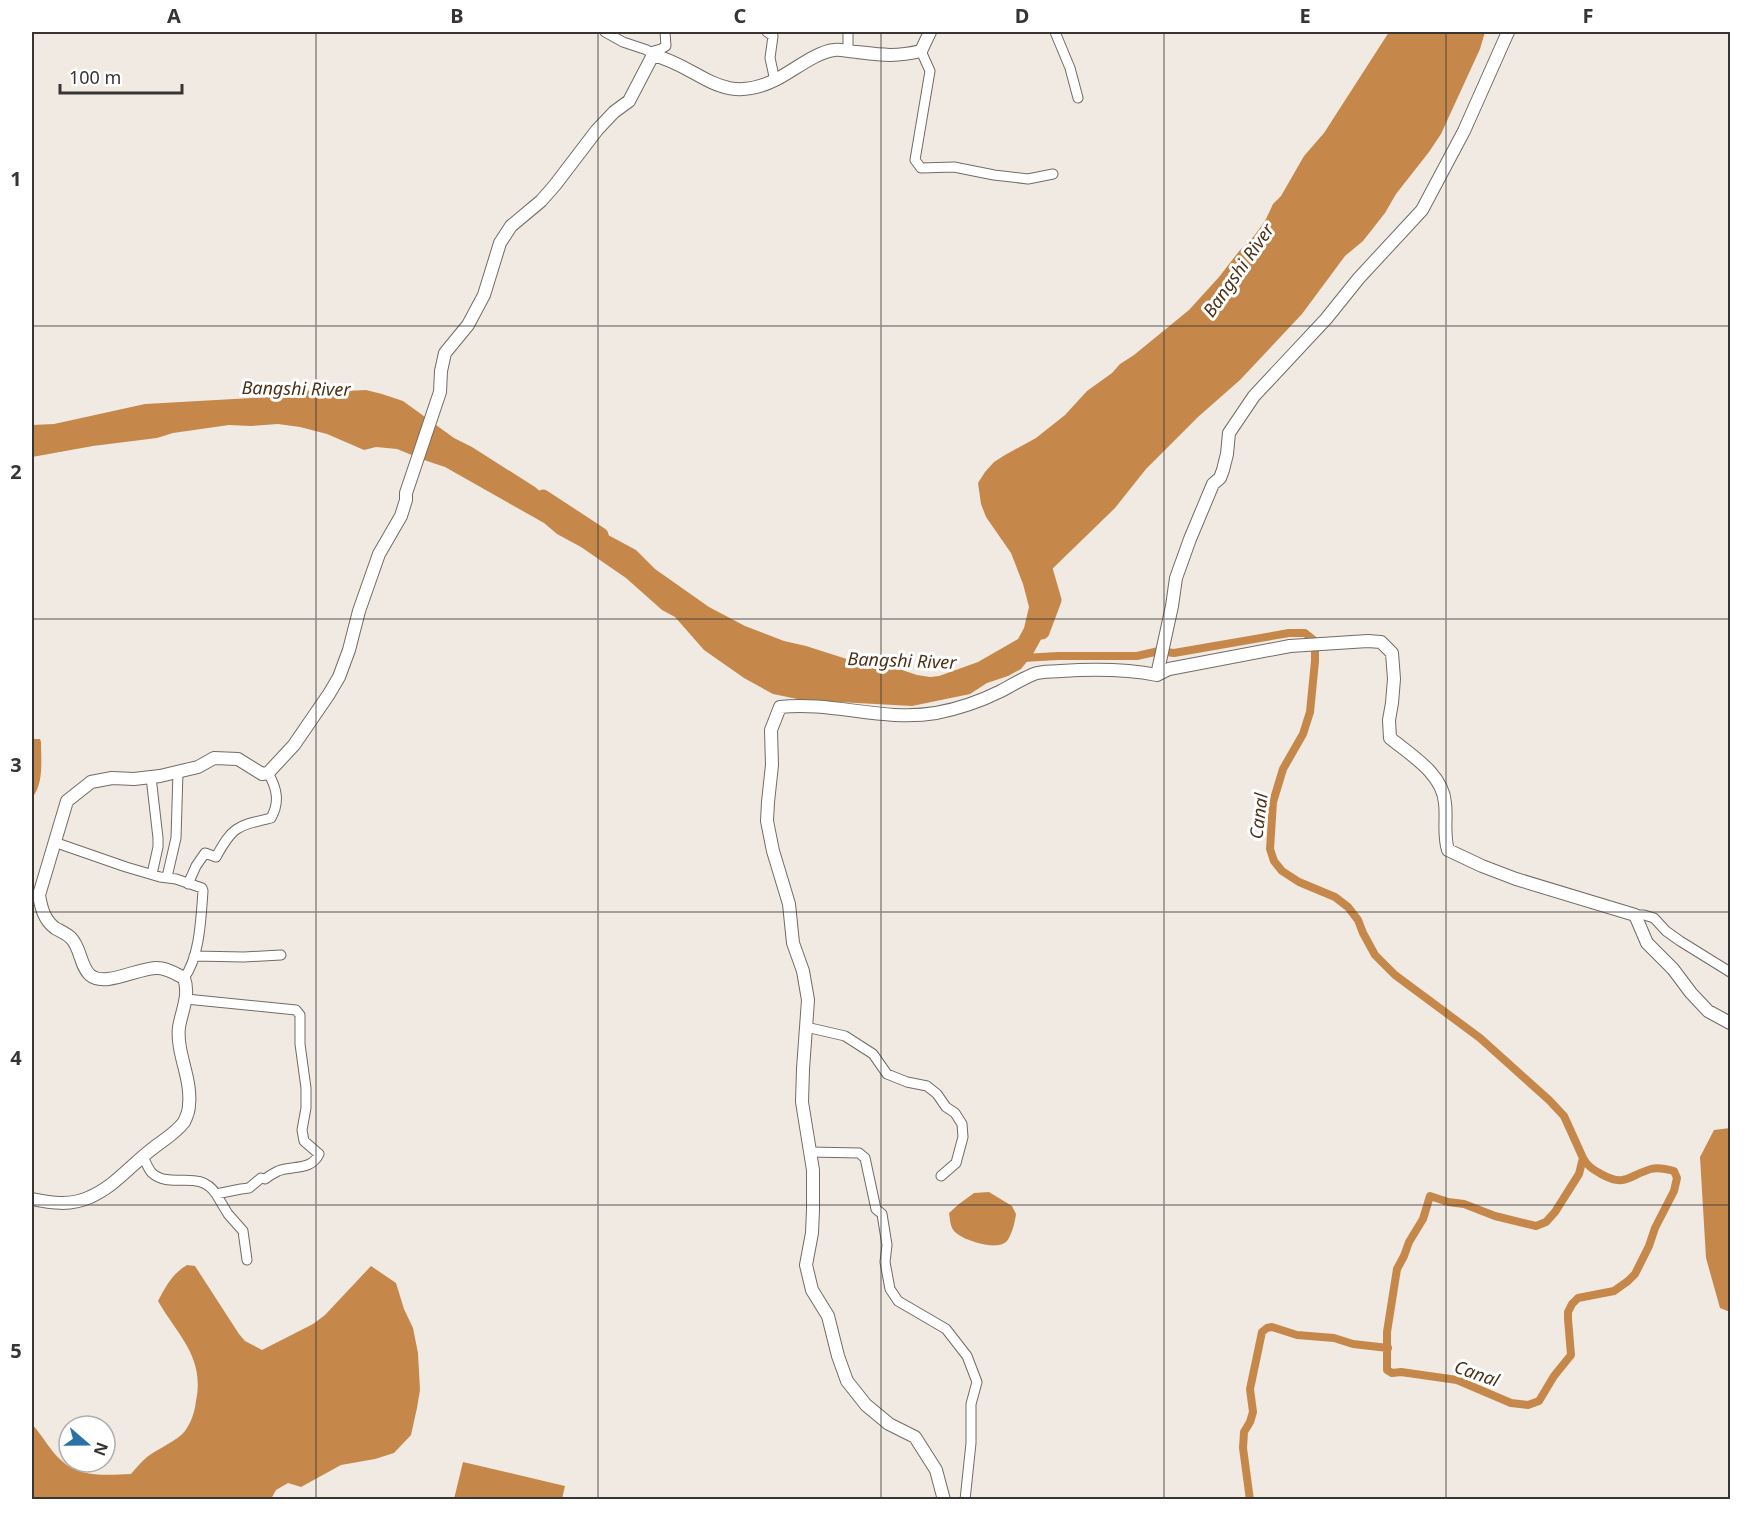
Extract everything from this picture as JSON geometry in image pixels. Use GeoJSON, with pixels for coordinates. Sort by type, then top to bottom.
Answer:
{"type":"FeatureCollection","features":[{"type":"Feature","properties":{"kind":"street"},"geometry":{"type":"LineString","coordinates":[[604,32],[687,68],[708,82],[742,90],[775,81],[833,50],[891,56],[903,56],[921,51],[930,32]]}},
{"type":"Feature","properties":{"kind":"street"},"geometry":{"type":"LineString","coordinates":[[32,1199],[53,1204],[90,1198],[116,1181],[183,1122],[189,1107],[190,1092],[181,1054],[179,1028],[186,999],[187,987],[184,978],[161,968],[138,970],[109,979],[96,979],[88,974],[76,945],[47,920],[41,906],[39,895],[67,801],[91,782],[112,778],[134,779],[178,772],[198,767],[214,758],[238,759],[262,774],[268,773],[294,745],[339,677],[379,554],[401,516],[406,493],[440,392],[445,352],[468,325],[484,295],[500,243],[511,226],[541,201],[555,185],[597,130],[614,112],[629,101],[651,53],[666,46],[665,32]]}},
{"type":"Feature","properties":{"kind":"street"},"geometry":{"type":"LineString","coordinates":[[767,32],[773,36],[770,58],[775,81]]}},
{"type":"Feature","properties":{"kind":"street"},"geometry":{"type":"LineString","coordinates":[[848,32],[848,51]]}},
{"type":"Feature","properties":{"kind":"street"},"geometry":{"type":"LineString","coordinates":[[1055,32],[1070,68],[1078,98]]}},
{"type":"Feature","properties":{"kind":"street"},"geometry":{"type":"LineString","coordinates":[[1157,675],[1176,578],[1205,503],[1214,484],[1220,478],[1227,454],[1228,433],[1254,396],[1326,319],[1359,278],[1422,210],[1464,131],[1508,32]]}},
{"type":"Feature","properties":{"kind":"street"},"geometry":{"type":"LineString","coordinates":[[921,51],[930,71],[915,160],[921,168],[954,167],[1028,179],[1053,174]]}},
{"type":"Feature","properties":{"kind":"street"},"geometry":{"type":"LineString","coordinates":[[944,1500],[936,1470],[915,1437],[889,1424],[866,1405],[847,1382],[828,1317],[812,1290],[806,1265],[812,1233],[813,1170],[802,1102],[808,1000],[803,970],[793,943],[789,904],[773,851],[767,821],[772,765],[771,730],[780,707],[798,705],[888,715],[935,713],[976,701],[1001,691],[1020,679],[1038,673],[1108,670],[1157,675],[1169,669],[1290,646],[1381,642],[1392,653],[1394,679],[1389,720],[1390,738],[1435,777],[1442,789],[1448,850],[1516,879],[1635,915],[1654,918],[1680,941],[1731,972]]}},
{"type":"Feature","properties":{"kind":"street"},"geometry":{"type":"LineString","coordinates":[[167,877],[176,838],[178,772]]}},
{"type":"Feature","properties":{"kind":"street"},"geometry":{"type":"LineString","coordinates":[[188,884],[196,866],[205,854],[216,857],[226,839],[235,829],[271,818],[277,804],[273,781],[268,773]]}},
{"type":"Feature","properties":{"kind":"street"},"geometry":{"type":"LineString","coordinates":[[151,777],[158,838],[152,874]]}},
{"type":"Feature","properties":{"kind":"street"},"geometry":{"type":"LineString","coordinates":[[54,842],[202,888],[200,925],[194,956],[190,970],[184,978]]}},
{"type":"Feature","properties":{"kind":"street"},"geometry":{"type":"LineString","coordinates":[[1635,915],[1647,943],[1673,969],[1691,993],[1708,1011],[1731,1023]]}},
{"type":"Feature","properties":{"kind":"street"},"geometry":{"type":"LineString","coordinates":[[194,956],[281,955]]}},
{"type":"Feature","properties":{"kind":"street"},"geometry":{"type":"LineString","coordinates":[[186,999],[296,1010],[300,1015],[300,1044],[306,1088],[306,1108],[302,1130],[304,1141],[318,1154],[318,1157],[309,1165],[279,1170],[265,1179],[261,1178],[249,1188],[216,1194]]}},
{"type":"Feature","properties":{"kind":"street"},"geometry":{"type":"LineString","coordinates":[[806,1026],[845,1036],[873,1054],[887,1074],[907,1082],[927,1086],[937,1094],[946,1107],[955,1113],[962,1124],[963,1137],[956,1163],[941,1176]]}},
{"type":"Feature","properties":{"kind":"street"},"geometry":{"type":"LineString","coordinates":[[810,1152],[859,1153],[865,1158],[876,1209],[882,1214],[886,1245],[885,1262],[890,1289],[898,1300],[946,1329],[967,1356],[977,1382],[971,1404],[970,1443],[964,1500]]}},
{"type":"Feature","properties":{"kind":"street"},"geometry":{"type":"LineString","coordinates":[[143,1157],[151,1173],[162,1179],[206,1182],[243,1231],[247,1260]]}},
{"type":"Feature","properties":{"kind":"water"},"geometry":{"type":"Polygon","coordinates":[[[1389,32],[1485,32],[1480,49],[1441,134],[1396,194],[1385,213],[1363,241],[1345,256],[1302,314],[1240,380],[1198,417],[1146,469],[1115,508],[1045,576],[1050,587],[1049,615],[1044,634],[1021,669],[987,683],[970,694],[912,706],[802,700],[773,694],[744,678],[704,650],[675,617],[662,610],[626,578],[581,547],[557,534],[544,523],[445,467],[397,449],[376,447],[364,450],[327,434],[300,427],[278,424],[229,425],[32,457],[32,425],[54,424],[145,404],[271,397],[302,390],[325,392],[366,390],[403,401],[454,438],[535,487],[580,522],[636,550],[655,569],[709,607],[745,626],[784,641],[853,661],[887,665],[917,675],[939,676],[978,662],[1018,639],[1024,628],[1029,607],[1011,553],[986,517],[981,504],[978,483],[985,472],[994,462],[1036,438],[1065,415],[1087,391],[1189,310],[1265,221],[1273,204],[1281,196],[1304,156],[1324,133],[1389,32]]]}},
{"type":"Feature","properties":{"kind":"water"},"geometry":{"type":"Polygon","coordinates":[[[32,739],[40,739],[41,764],[40,779],[32,798],[32,739]]]}},
{"type":"Feature","properties":{"kind":"water"},"geometry":{"type":"Polygon","coordinates":[[[1730,1128],[1730,1312],[1720,1308],[1706,1258],[1700,1157],[1714,1130],[1730,1128]]]}},
{"type":"Feature","properties":{"kind":"water"},"geometry":{"type":"Polygon","coordinates":[[[989,1192],[1012,1206],[1016,1214],[1010,1235],[1002,1244],[980,1244],[958,1234],[952,1227],[949,1213],[974,1193],[989,1192]]]}},
{"type":"Feature","properties":{"kind":"water"},"geometry":{"type":"Polygon","coordinates":[[[187,1265],[195,1266],[239,1334],[245,1341],[262,1350],[313,1324],[325,1315],[371,1266],[396,1283],[413,1328],[418,1353],[420,1390],[411,1435],[394,1453],[341,1465],[301,1487],[288,1483],[276,1490],[271,1499],[32,1499],[32,1424],[57,1456],[57,1474],[131,1474],[147,1457],[177,1438],[187,1428],[195,1405],[198,1386],[197,1372],[188,1348],[158,1301],[173,1276],[187,1265]]]}},
{"type":"Feature","properties":{"kind":"water"},"geometry":{"type":"Polygon","coordinates":[[[463,1462],[565,1486],[562,1499],[454,1499],[463,1462]]]}},
{"type":"Feature","properties":{"kind":"waterway","name":"Bangshi River"},"geometry":{"type":"LineString","coordinates":[[543,497],[601,535]]}},
{"type":"Feature","properties":{"kind":"waterway","name":"Bangshi River"},"geometry":{"type":"LineString","coordinates":[[1041,555],[1054,600],[1042,632]]}},
{"type":"Feature","properties":{"kind":"waterway","name":"Canal"},"geometry":{"type":"LineString","coordinates":[[1023,658],[1137,656],[1159,651],[1174,653],[1289,633],[1305,633],[1315,641],[1310,712],[1303,734],[1283,769],[1273,802],[1270,849],[1274,861],[1282,871],[1299,882],[1335,897],[1348,907],[1358,920],[1375,955],[1395,975],[1480,1038],[1564,1116],[1583,1158],[1579,1174],[1546,1222],[1536,1226],[1430,1196],[1423,1219],[1409,1242],[1397,1269],[1387,1332],[1387,1370],[1392,1373],[1401,1372],[1457,1380],[1511,1403],[1528,1405],[1539,1401],[1554,1376],[1571,1355],[1568,1312],[1572,1304],[1578,1298],[1614,1291],[1635,1274],[1674,1191],[1677,1178],[1674,1171],[1657,1168],[1627,1179],[1616,1180],[1593,1169],[1583,1158]]}},
{"type":"Feature","properties":{"kind":"waterway"},"geometry":{"type":"LineString","coordinates":[[1250,1500],[1243,1448],[1244,1432],[1253,1412],[1250,1389],[1262,1332],[1272,1327],[1297,1335],[1334,1338],[1353,1344],[1388,1348]]}}]}
